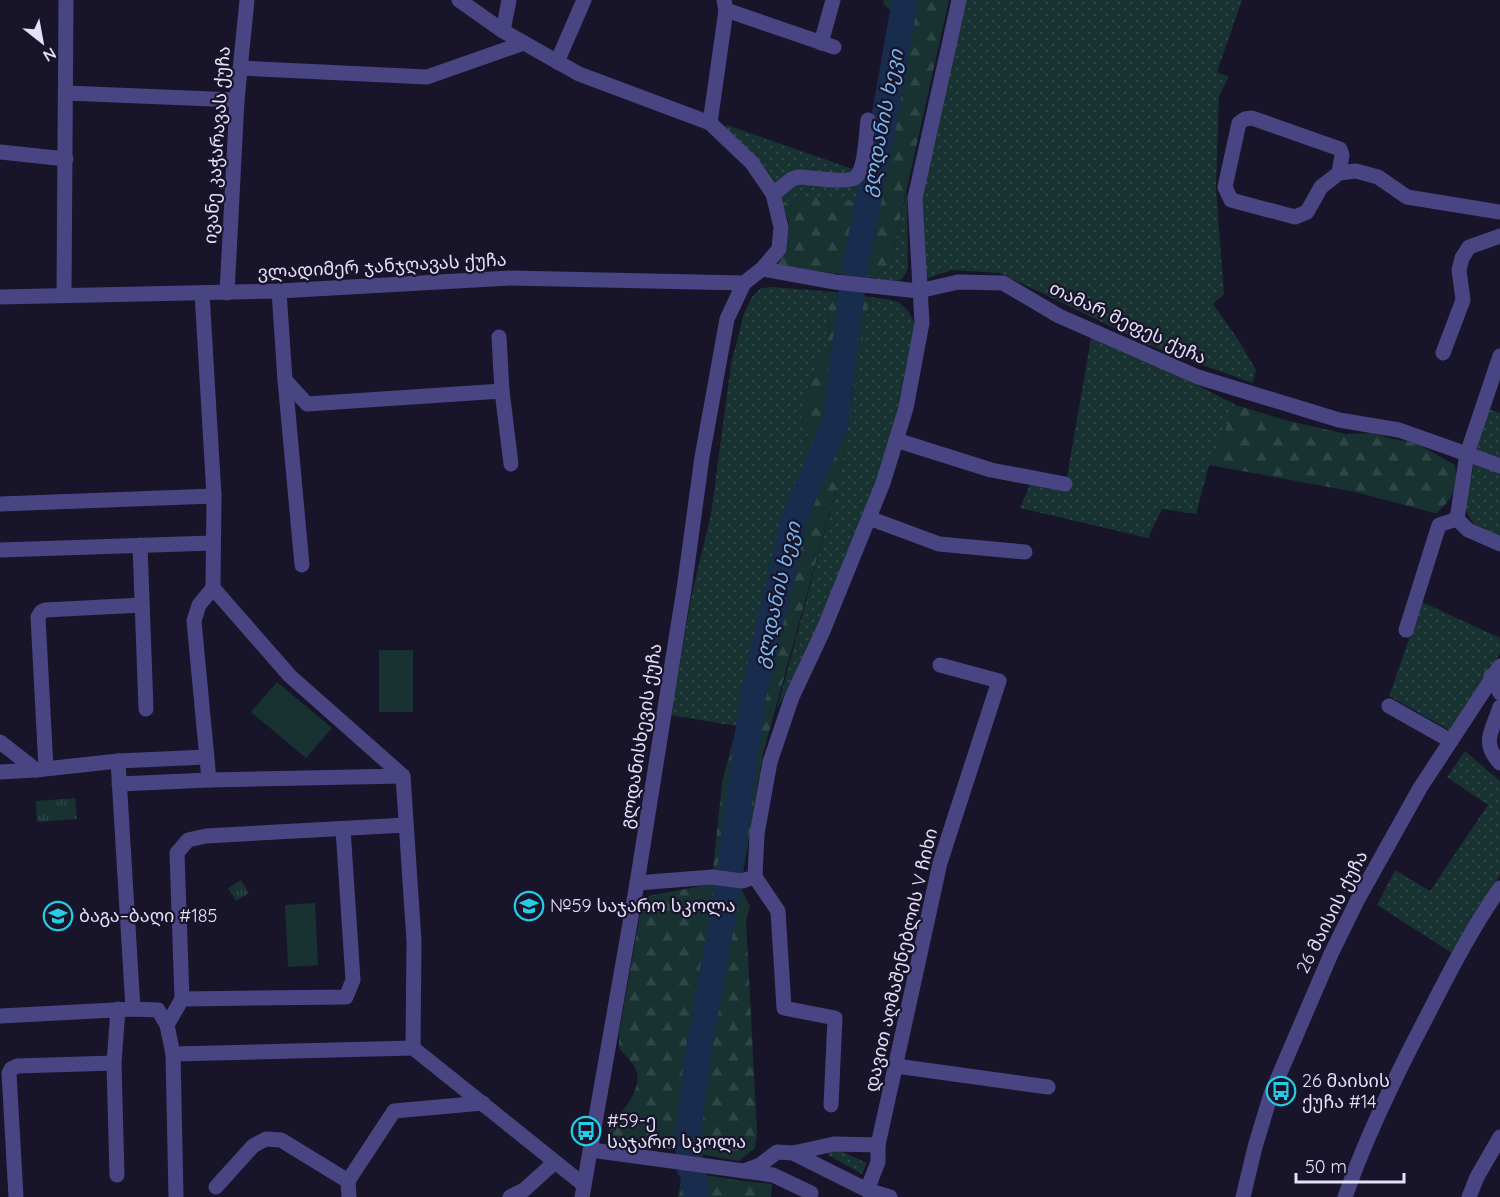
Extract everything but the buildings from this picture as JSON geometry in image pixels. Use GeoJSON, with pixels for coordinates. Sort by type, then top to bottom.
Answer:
{"type":"FeatureCollection","features":[{"type":"Feature","properties":{"kind":"street"},"geometry":{"type":"LineString","coordinates":[[64,295],[66,0]]}},
{"type":"Feature","properties":{"kind":"street","name":"ივანე კაჭარავას ქუჩა"},"geometry":{"type":"LineString","coordinates":[[227,293],[237,100],[247,0]]}},
{"type":"Feature","properties":{"kind":"street"},"geometry":{"type":"LineString","coordinates":[[459,0],[503,32],[579,74],[710,123],[752,163],[773,194],[781,227],[779,249],[762,269],[744,283]]}},
{"type":"Feature","properties":{"kind":"street"},"geometry":{"type":"LineString","coordinates":[[503,32],[509,0]]}},
{"type":"Feature","properties":{"kind":"street"},"geometry":{"type":"LineString","coordinates":[[557,62],[584,0]]}},
{"type":"Feature","properties":{"kind":"street"},"geometry":{"type":"LineString","coordinates":[[710,123],[725,5],[828,45],[833,0]]}},
{"type":"Feature","properties":{"kind":"street"},"geometry":{"type":"LineString","coordinates":[[748,879],[770,762],[792,697],[823,631],[883,483],[906,408],[922,323],[915,198],[959,0]]}},
{"type":"Feature","properties":{"kind":"street"},"geometry":{"type":"LineString","coordinates":[[240,68],[427,77],[525,43]]}},
{"type":"Feature","properties":{"kind":"street"},"geometry":{"type":"LineString","coordinates":[[66,93],[237,100]]}},
{"type":"Feature","properties":{"kind":"street"},"geometry":{"type":"LineString","coordinates":[[1340,173],[1342,155],[1340,149],[1252,118],[1245,118],[1239,123],[1225,187],[1232,200],[1295,217],[1307,212],[1321,187],[1340,173],[1356,171],[1378,177],[1407,197],[1500,212]]}},
{"type":"Feature","properties":{"kind":"street"},"geometry":{"type":"LineString","coordinates":[[773,194],[792,179],[799,177],[841,180],[856,177],[862,166],[868,120]]}},
{"type":"Feature","properties":{"kind":"street"},"geometry":{"type":"LineString","coordinates":[[0,152],[66,159]]}},
{"type":"Feature","properties":{"kind":"street"},"geometry":{"type":"LineString","coordinates":[[1443,353],[1463,300],[1459,270],[1462,258],[1469,248],[1500,236]]}},
{"type":"Feature","properties":{"kind":"street"},"geometry":{"type":"LineString","coordinates":[[762,269],[835,282],[919,291]]}},
{"type":"Feature","properties":{"kind":"street","name":"ვლადიმერ ჯანჯღავას ქუჩა"},"geometry":{"type":"LineString","coordinates":[[0,297],[227,293],[510,278],[744,283]]}},
{"type":"Feature","properties":{"kind":"street","name":"თამარ მეფეს ქუჩა"},"geometry":{"type":"LineString","coordinates":[[919,291],[958,282],[1003,283],[1059,316],[1198,378],[1339,420],[1399,430],[1500,466]]}},
{"type":"Feature","properties":{"kind":"street","name":"გლდანისხევის ქუჩა"},"geometry":{"type":"LineString","coordinates":[[583,1191],[637,884],[684,589],[702,457],[727,319],[744,283]]}},
{"type":"Feature","properties":{"kind":"street"},"geometry":{"type":"LineString","coordinates":[[279,291],[302,565]]}},
{"type":"Feature","properties":{"kind":"street"},"geometry":{"type":"LineString","coordinates":[[202,293],[214,496],[213,588],[199,605],[194,621],[209,780]]}},
{"type":"Feature","properties":{"kind":"street"},"geometry":{"type":"LineString","coordinates":[[499,337],[502,391],[511,464]]}},
{"type":"Feature","properties":{"kind":"street"},"geometry":{"type":"LineString","coordinates":[[1457,519],[1467,454],[1500,356]]}},
{"type":"Feature","properties":{"kind":"street"},"geometry":{"type":"LineString","coordinates":[[285,380],[307,404],[502,391]]}},
{"type":"Feature","properties":{"kind":"street"},"geometry":{"type":"LineString","coordinates":[[896,440],[990,470],[1065,484]]}},
{"type":"Feature","properties":{"kind":"street"},"geometry":{"type":"LineString","coordinates":[[0,504],[214,496]]}},
{"type":"Feature","properties":{"kind":"street"},"geometry":{"type":"LineString","coordinates":[[869,518],[939,544],[1025,552]]}},
{"type":"Feature","properties":{"kind":"street"},"geometry":{"type":"LineString","coordinates":[[1457,519],[1468,530],[1500,544]]}},
{"type":"Feature","properties":{"kind":"street"},"geometry":{"type":"LineString","coordinates":[[1406,630],[1439,525],[1457,519]]}},
{"type":"Feature","properties":{"kind":"street"},"geometry":{"type":"LineString","coordinates":[[0,550],[213,543]]}},
{"type":"Feature","properties":{"kind":"street"},"geometry":{"type":"LineString","coordinates":[[140,545],[146,709]]}},
{"type":"Feature","properties":{"kind":"street"},"geometry":{"type":"LineString","coordinates":[[213,588],[290,676],[403,776],[414,941],[413,1048]]}},
{"type":"Feature","properties":{"kind":"street"},"geometry":{"type":"LineString","coordinates":[[41,769],[38,617],[40,612],[142,605]]}},
{"type":"Feature","properties":{"kind":"street","name":"დავით აღმაშენებლის V ჩიხი"},"geometry":{"type":"LineString","coordinates":[[867,1190],[878,1162],[878,1145],[940,862],[999,681],[940,664]]}},
{"type":"Feature","properties":{"kind":"street"},"geometry":{"type":"LineString","coordinates":[[1496,671],[1500,693]]}},
{"type":"Feature","properties":{"kind":"street","name":"26 მაისის ქუჩა"},"geometry":{"type":"LineString","coordinates":[[1243,1197],[1271,1094],[1331,954],[1420,788],[1496,671]]}},
{"type":"Feature","properties":{"kind":"street"},"geometry":{"type":"LineString","coordinates":[[1389,706],[1451,741]]}},
{"type":"Feature","properties":{"kind":"street"},"geometry":{"type":"LineString","coordinates":[[1500,706],[1490,732],[1489,745],[1494,757],[1500,763]]}},
{"type":"Feature","properties":{"kind":"street"},"geometry":{"type":"LineString","coordinates":[[0,742],[41,769]]}},
{"type":"Feature","properties":{"kind":"street"},"geometry":{"type":"LineString","coordinates":[[0,772],[118,761],[206,757]]}},
{"type":"Feature","properties":{"kind":"street"},"geometry":{"type":"LineString","coordinates":[[117,1175],[114,1063],[125,1009],[118,761]]}},
{"type":"Feature","properties":{"kind":"street"},"geometry":{"type":"LineString","coordinates":[[119,784],[403,776]]}},
{"type":"Feature","properties":{"kind":"street"},"geometry":{"type":"LineString","coordinates":[[168,1025],[182,999],[177,853],[188,840],[206,836],[406,825]]}},
{"type":"Feature","properties":{"kind":"street"},"geometry":{"type":"LineString","coordinates":[[182,999],[346,997],[353,980],[344,828]]}},
{"type":"Feature","properties":{"kind":"street"},"geometry":{"type":"LineString","coordinates":[[637,884],[712,877],[748,879],[778,911],[784,1008],[835,1018],[831,1105]]}},
{"type":"Feature","properties":{"kind":"street"},"geometry":{"type":"LineString","coordinates":[[1345,1197],[1359,1158],[1392,1083],[1484,910],[1500,888]]}},
{"type":"Feature","properties":{"kind":"street"},"geometry":{"type":"LineString","coordinates":[[0,1016],[125,1009],[158,1011],[168,1025],[173,1054],[176,1197]]}},
{"type":"Feature","properties":{"kind":"street"},"geometry":{"type":"LineString","coordinates":[[173,1054],[413,1048],[555,1162],[583,1191]]}},
{"type":"Feature","properties":{"kind":"street"},"geometry":{"type":"LineString","coordinates":[[16,1197],[9,1073],[11,1069],[17,1066],[114,1063]]}},
{"type":"Feature","properties":{"kind":"street"},"geometry":{"type":"LineString","coordinates":[[896,1066],[1048,1087]]}},
{"type":"Feature","properties":{"kind":"street"},"geometry":{"type":"LineString","coordinates":[[349,1197],[348,1181],[394,1111],[483,1103]]}},
{"type":"Feature","properties":{"kind":"street"},"geometry":{"type":"LineString","coordinates":[[1469,1197],[1500,1137]]}},
{"type":"Feature","properties":{"kind":"street"},"geometry":{"type":"LineString","coordinates":[[216,1187],[253,1146],[266,1139],[281,1140],[348,1181]]}},
{"type":"Feature","properties":{"kind":"street"},"geometry":{"type":"LineString","coordinates":[[740,1171],[760,1164],[777,1152],[794,1153],[834,1144],[878,1145]]}},
{"type":"Feature","properties":{"kind":"street"},"geometry":{"type":"LineString","coordinates":[[591,1150],[773,1175],[815,1196]]}},
{"type":"Feature","properties":{"kind":"street"},"geometry":{"type":"LineString","coordinates":[[794,1153],[867,1190],[890,1197]]}},
{"type":"Feature","properties":{"kind":"street"},"geometry":{"type":"LineString","coordinates":[[510,1197],[524,1190],[555,1162]]}},
{"type":"Feature","properties":{"kind":"green space"},"geometry":{"type":"Polygon","coordinates":[[[884,0],[949,0],[890,264],[873,278],[776,266],[787,248],[789,222],[781,203],[805,196],[863,203],[897,17],[883,3],[884,0]]]}},
{"type":"Feature","properties":{"kind":"green space"},"geometry":{"type":"Polygon","coordinates":[[[966,0],[1242,0],[1217,72],[1229,77],[1219,96],[1216,188],[1224,294],[1213,304],[1256,370],[1253,383],[1160,350],[1000,273],[952,270],[925,279],[921,180],[966,0]]]}},
{"type":"Feature","properties":{"kind":"green space"},"geometry":{"type":"Polygon","coordinates":[[[727,125],[867,174],[863,203],[805,197],[781,203],[724,129],[727,125]]]}},
{"type":"Feature","properties":{"kind":"green space"},"geometry":{"type":"Polygon","coordinates":[[[907,191],[908,269],[902,279],[893,282],[873,278],[890,264],[907,191]]]}},
{"type":"Feature","properties":{"kind":"green space"},"geometry":{"type":"Polygon","coordinates":[[[761,288],[834,292],[829,305],[828,343],[809,384],[803,404],[801,420],[808,434],[805,460],[736,726],[671,715],[692,593],[711,514],[731,364],[744,313],[752,297],[761,288]]]}},
{"type":"Feature","properties":{"kind":"green space"},"geometry":{"type":"Polygon","coordinates":[[[834,292],[870,297],[839,478],[763,754],[743,874],[713,870],[722,783],[805,460],[808,434],[801,420],[803,404],[809,384],[828,343],[829,305],[834,292]]]}},
{"type":"Feature","properties":{"kind":"green space"},"geometry":{"type":"Polygon","coordinates":[[[870,297],[886,299],[903,305],[915,324],[898,413],[873,495],[818,632],[777,709],[839,478],[870,297]]]}},
{"type":"Feature","properties":{"kind":"green space"},"geometry":{"type":"Polygon","coordinates":[[[1091,338],[1160,366],[1236,405],[1209,465],[1196,514],[1162,509],[1148,538],[1020,508],[1035,473],[1067,477],[1091,338]]]}},
{"type":"Feature","properties":{"kind":"green space"},"geometry":{"type":"Polygon","coordinates":[[[1236,405],[1285,420],[1346,434],[1373,433],[1416,443],[1455,465],[1454,492],[1443,507],[1434,513],[1356,492],[1209,465],[1236,405]]]}},
{"type":"Feature","properties":{"kind":"green space"},"geometry":{"type":"Polygon","coordinates":[[[1486,408],[1500,413],[1500,538],[1474,524],[1465,507],[1486,408]]]}},
{"type":"Feature","properties":{"kind":"green space"},"geometry":{"type":"Polygon","coordinates":[[[1422,602],[1500,638],[1500,653],[1449,730],[1389,696],[1422,602]]]}},
{"type":"Feature","properties":{"kind":"green space"},"geometry":{"type":"Polygon","coordinates":[[[379,650],[413,650],[413,712],[379,712],[379,650]]]}},
{"type":"Feature","properties":{"kind":"green space"},"geometry":{"type":"Polygon","coordinates":[[[277,682],[332,728],[306,758],[251,712],[277,682]]]}},
{"type":"Feature","properties":{"kind":"green space"},"geometry":{"type":"Polygon","coordinates":[[[1465,751],[1500,781],[1500,875],[1452,953],[1377,905],[1395,870],[1430,891],[1488,805],[1447,777],[1465,751]]]}},
{"type":"Feature","properties":{"kind":"green space"},"geometry":{"type":"Polygon","coordinates":[[[75,798],[77,819],[37,822],[36,801],[75,798]]]}},
{"type":"Feature","properties":{"kind":"green space"},"geometry":{"type":"Polygon","coordinates":[[[241,880],[249,893],[236,901],[228,888],[241,880]]]}},
{"type":"Feature","properties":{"kind":"green space"},"geometry":{"type":"Polygon","coordinates":[[[711,884],[741,888],[750,906],[746,921],[757,1132],[755,1148],[739,1161],[679,1150],[611,1143],[609,1130],[630,1100],[637,1082],[634,1066],[619,1047],[619,1033],[643,897],[711,884]]]}},
{"type":"Feature","properties":{"kind":"green space"},"geometry":{"type":"Polygon","coordinates":[[[315,903],[318,965],[288,967],[285,905],[315,903]]]}},
{"type":"Feature","properties":{"kind":"green space"},"geometry":{"type":"Polygon","coordinates":[[[840,1151],[867,1163],[862,1174],[828,1155],[828,1152],[840,1151]]]}},
{"type":"Feature","properties":{"kind":"green space"},"geometry":{"type":"Polygon","coordinates":[[[676,1170],[772,1184],[771,1197],[678,1197],[681,1179],[676,1170]]]}},
{"type":"Feature","properties":{"kind":"waterway","name":"გლდანის ხევი"},"geometry":{"type":"LineString","coordinates":[[697,1197],[687,1142],[698,1054],[727,891],[753,696],[795,516],[835,424],[855,268],[905,0]]}},
{"type":"Feature","properties":{"kind":"place","name":"№59 საჯარო სკოლა"},"geometry":{"type":"Point","coordinates":[529,906]}},
{"type":"Feature","properties":{"kind":"place","name":"ბაგა–ბაღი #185"},"geometry":{"type":"Point","coordinates":[58,916]}},
{"type":"Feature","properties":{"kind":"place","name":"26 მაისის ქუჩა #14"},"geometry":{"type":"Point","coordinates":[1281,1091]}},
{"type":"Feature","properties":{"kind":"place","name":"#59-ე საჯარო სკოლა"},"geometry":{"type":"Point","coordinates":[586,1131]}}]}
